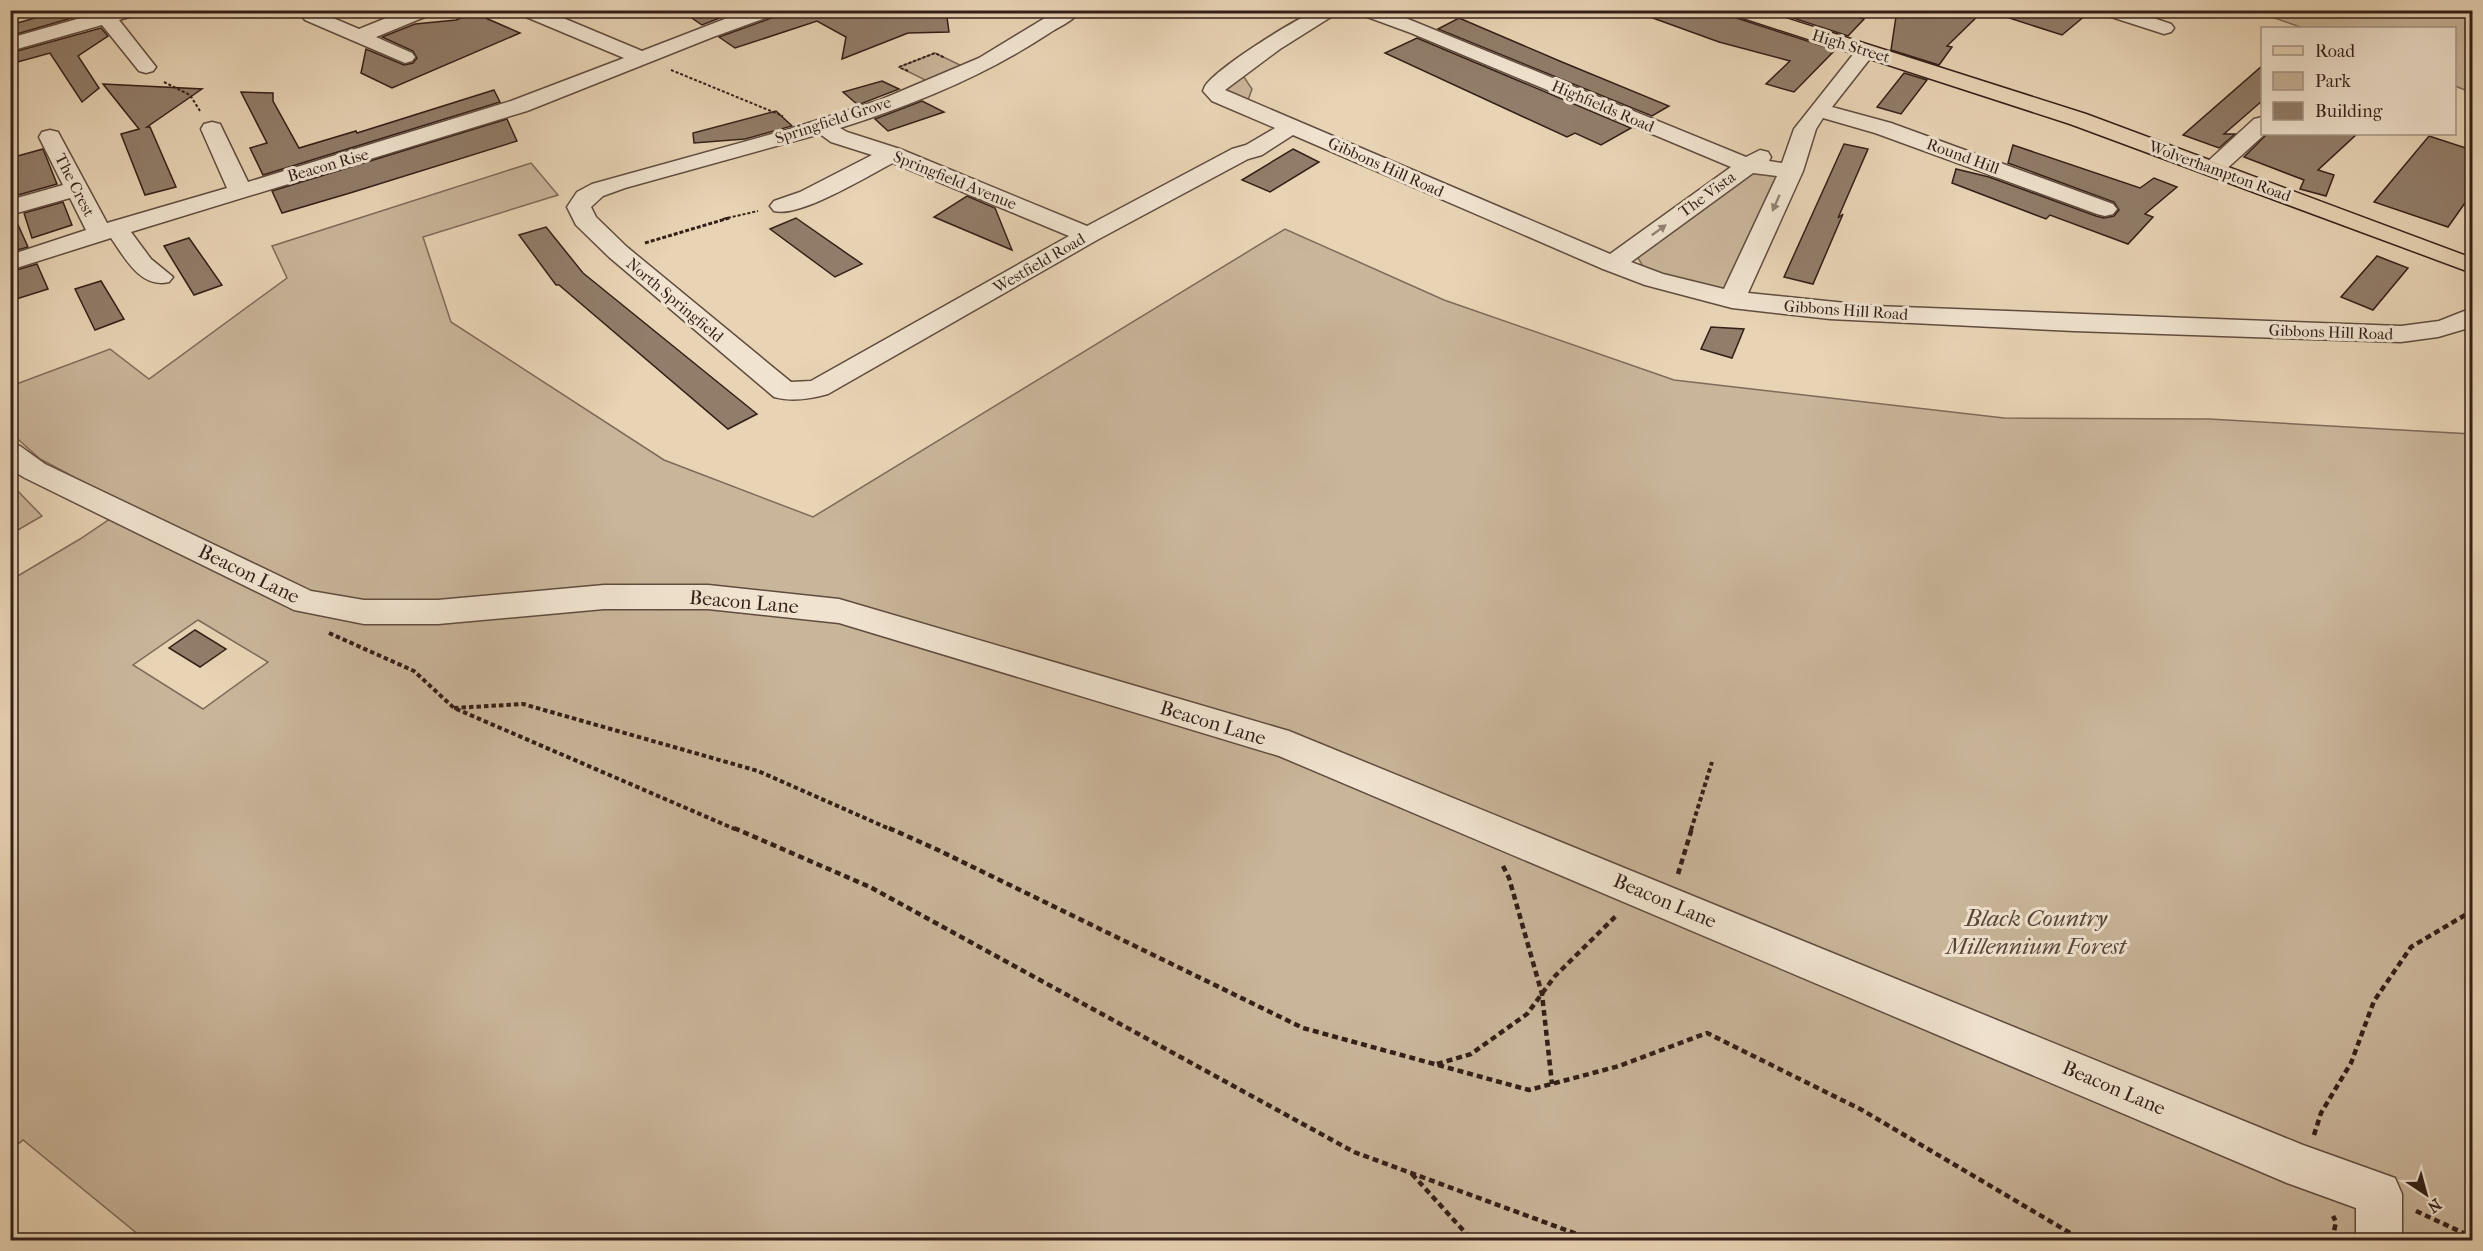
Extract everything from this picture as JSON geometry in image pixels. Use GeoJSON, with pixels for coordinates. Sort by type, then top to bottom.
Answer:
{"type":"FeatureCollection","features":[{"type":"Feature","properties":{"kind":"main road","name":"High Street"},"geometry":{"type":"LineString","coordinates":[[1738,10],[1965,81]]}},
{"type":"Feature","properties":{"kind":"main road","name":"Wolverhampton Road"},"geometry":{"type":"LineString","coordinates":[[1965,81],[2214,168],[2472,266]]}},
{"type":"Feature","properties":{"kind":"street"},"geometry":{"type":"LineString","coordinates":[[10,45],[132,10]]}},
{"type":"Feature","properties":{"kind":"street"},"geometry":{"type":"LineString","coordinates":[[358,37],[425,10]]}},
{"type":"Feature","properties":{"kind":"street"},"geometry":{"type":"LineString","coordinates":[[526,10],[642,58]]}},
{"type":"Feature","properties":{"kind":"street","name":"Beacon Rise"},"geometry":{"type":"LineString","coordinates":[[10,263],[108,230],[442,132],[530,103],[769,10]]}},
{"type":"Feature","properties":{"kind":"street","name":"Springfield Grove"},"geometry":{"type":"LineString","coordinates":[[581,200],[591,192],[617,183],[813,128],[975,68],[1072,10]]}},
{"type":"Feature","properties":{"kind":"street","name":"Gibbons Hill Road"},"geometry":{"type":"LineString","coordinates":[[1334,10],[1298,27],[1251,87],[1293,126],[1645,278],[1732,300],[1823,310],[2084,324],[2401,334],[2446,327],[2463,322],[2472,316]]}},
{"type":"Feature","properties":{"kind":"street","name":"Highfields Road"},"geometry":{"type":"LineString","coordinates":[[1366,10],[1421,20],[1746,165],[1791,171]]}},
{"type":"Feature","properties":{"kind":"street"},"geometry":{"type":"LineString","coordinates":[[312,16],[405,57]]}},
{"type":"Feature","properties":{"kind":"street"},"geometry":{"type":"LineString","coordinates":[[107,18],[146,67]]}},
{"type":"Feature","properties":{"kind":"street"},"geometry":{"type":"LineString","coordinates":[[2118,19],[2164,28]]}},
{"type":"Feature","properties":{"kind":"street","name":"The Vista"},"geometry":{"type":"LineString","coordinates":[[1732,300],[1791,171],[1812,119],[1866,51]]}},
{"type":"Feature","properties":{"kind":"street","name":"The Vista"},"geometry":{"type":"LineString","coordinates":[[1612,264],[1812,119]]}},
{"type":"Feature","properties":{"kind":"street","name":"Round Hill"},"geometry":{"type":"LineString","coordinates":[[1812,119],[1883,128],[2105,209]]}},
{"type":"Feature","properties":{"kind":"street"},"geometry":{"type":"LineString","coordinates":[[2214,168],[2261,125]]}},
{"type":"Feature","properties":{"kind":"street","name":"Westfield Road"},"geometry":{"type":"LineString","coordinates":[[784,391],[818,388],[1088,235],[1240,154],[1254,150],[1293,126]]}},
{"type":"Feature","properties":{"kind":"street","name":"Springfield Avenue"},"geometry":{"type":"LineString","coordinates":[[813,128],[892,154],[1088,235]]}},
{"type":"Feature","properties":{"kind":"street"},"geometry":{"type":"LineString","coordinates":[[212,129],[240,190]]}},
{"type":"Feature","properties":{"kind":"street","name":"The Crest"},"geometry":{"type":"LineString","coordinates":[[50,137],[77,188],[108,230],[142,264],[160,277]]}},
{"type":"Feature","properties":{"kind":"street"},"geometry":{"type":"LineString","coordinates":[[794,197],[892,154]]}},
{"type":"Feature","properties":{"kind":"street"},"geometry":{"type":"LineString","coordinates":[[10,208],[77,188]]}},
{"type":"Feature","properties":{"kind":"street","name":"North Springfield"},"geometry":{"type":"LineString","coordinates":[[581,200],[579,207],[585,220],[618,252],[784,391]]}},
{"type":"Feature","properties":{"kind":"street","name":"Beacon Lane"},"geometry":{"type":"LineString","coordinates":[[17,459],[305,602],[364,612],[438,612],[604,597],[708,597],[838,611],[1289,745],[2303,1167],[2379,1194]]}},
{"type":"Feature","properties":{"kind":"street"},"geometry":{"type":"LineString","coordinates":[[2379,1194],[2379,1240]]}},
{"type":"Feature","properties":{"kind":"path"},"geometry":{"type":"LineString","coordinates":[[2466,10],[2472,14]]}},
{"type":"Feature","properties":{"kind":"path"},"geometry":{"type":"LineString","coordinates":[[642,58],[813,128]]}},
{"type":"Feature","properties":{"kind":"path"},"geometry":{"type":"LineString","coordinates":[[164,82],[190,95],[212,129]]}},
{"type":"Feature","properties":{"kind":"path"},"geometry":{"type":"LineString","coordinates":[[618,252],[794,197]]}},
{"type":"Feature","properties":{"kind":"path"},"geometry":{"type":"LineString","coordinates":[[305,602],[302,612],[318,627],[341,640],[414,671],[454,708],[870,887],[1354,1152],[1593,1240]]}},
{"type":"Feature","properties":{"kind":"path"},"geometry":{"type":"LineString","coordinates":[[454,708],[523,704],[758,771],[938,849],[1303,1028],[1529,1090],[1619,1066],[1707,1033],[1862,1110],[2082,1240]]}},
{"type":"Feature","properties":{"kind":"path"},"geometry":{"type":"LineString","coordinates":[[1435,1064],[1471,1054],[1527,1014],[1555,976],[1655,897],[1712,762]]}},
{"type":"Feature","properties":{"kind":"path"},"geometry":{"type":"LineString","coordinates":[[1481,825],[1509,878],[1542,994],[1552,1084]]}},
{"type":"Feature","properties":{"kind":"path"},"geometry":{"type":"LineString","coordinates":[[2303,1167],[2321,1113],[2351,1063],[2374,1001],[2411,946],[2472,911]]}},
{"type":"Feature","properties":{"kind":"path"},"geometry":{"type":"LineString","coordinates":[[1412,1173],[1472,1240]]}},
{"type":"Feature","properties":{"kind":"path"},"geometry":{"type":"LineString","coordinates":[[2379,1194],[2472,1237]]}},
{"type":"Feature","properties":{"kind":"path"},"geometry":{"type":"LineString","coordinates":[[2331,1240],[2336,1222]]}},
{"type":"Feature","properties":{"kind":"green space"},"geometry":{"type":"Polygon","coordinates":[[[2255,11],[2472,11],[2472,93],[2456,86],[2456,27],[2300,27],[2255,11]]]}},
{"type":"Feature","properties":{"kind":"green space"},"geometry":{"type":"Polygon","coordinates":[[[935,53],[962,66],[927,81],[899,67],[935,53]]]}},
{"type":"Feature","properties":{"kind":"green space"},"geometry":{"type":"Polygon","coordinates":[[[1242,74],[1252,89],[1247,103],[1223,94],[1223,89],[1242,74]]]}},
{"type":"Feature","properties":{"kind":"green space","name":"Black Country Millennium Forest"},"geometry":{"type":"Polygon","coordinates":[[[531,163],[558,195],[423,237],[451,322],[664,460],[813,517],[1285,229],[1444,300],[1674,380],[2004,418],[2209,419],[2472,434],[2472,1240],[145,1240],[23,1140],[11,1150],[11,580],[80,539],[129,506],[40,459],[11,433],[11,386],[110,349],[149,379],[287,278],[272,246],[531,163]],[[198,620],[133,665],[203,709],[268,662],[198,620]]]}},
{"type":"Feature","properties":{"kind":"green space"},"geometry":{"type":"Polygon","coordinates":[[[1753,172],[1782,174],[1725,289],[1646,271],[1636,255],[1753,172]]]}},
{"type":"Feature","properties":{"kind":"green space"},"geometry":{"type":"Polygon","coordinates":[[[11,484],[42,516],[10,534],[11,484]]]}},
{"type":"Feature","properties":{"kind":"building"},"geometry":{"type":"Polygon","coordinates":[[[63,10],[99,10],[10,36],[10,25],[63,10]]]}},
{"type":"Feature","properties":{"kind":"building"},"geometry":{"type":"Polygon","coordinates":[[[680,10],[740,10],[702,25],[680,10]]]}},
{"type":"Feature","properties":{"kind":"building"},"geometry":{"type":"Polygon","coordinates":[[[780,10],[946,10],[949,32],[908,33],[842,59],[846,37],[817,21],[735,48],[719,37],[777,16],[780,10]]]}},
{"type":"Feature","properties":{"kind":"building"},"geometry":{"type":"Polygon","coordinates":[[[1640,10],[1727,10],[1730,16],[1835,50],[1794,92],[1766,84],[1790,61],[1719,42],[1639,13],[1640,10]]]}},
{"type":"Feature","properties":{"kind":"building"},"geometry":{"type":"Polygon","coordinates":[[[1769,10],[1834,10],[1864,19],[1848,36],[1769,10]]]}},
{"type":"Feature","properties":{"kind":"building"},"geometry":{"type":"Polygon","coordinates":[[[1897,10],[1984,10],[1947,46],[1952,47],[1939,65],[1891,50],[1897,10]]]}},
{"type":"Feature","properties":{"kind":"building"},"geometry":{"type":"Polygon","coordinates":[[[2003,10],[2092,10],[2062,35],[2003,16],[2003,10]]]}},
{"type":"Feature","properties":{"kind":"building"},"geometry":{"type":"Polygon","coordinates":[[[474,13],[520,33],[392,88],[361,73],[366,49],[404,65],[413,63],[417,58],[413,51],[382,37],[415,24],[456,20],[474,13]]]}},
{"type":"Feature","properties":{"kind":"building"},"geometry":{"type":"Polygon","coordinates":[[[1459,18],[1669,106],[1652,116],[1438,29],[1459,18]]]}},
{"type":"Feature","properties":{"kind":"building"},"geometry":{"type":"Polygon","coordinates":[[[101,28],[108,36],[78,56],[99,88],[82,102],[50,53],[10,64],[10,53],[101,28]]]}},
{"type":"Feature","properties":{"kind":"building"},"geometry":{"type":"Polygon","coordinates":[[[1417,38],[1631,128],[1601,145],[1575,133],[1567,137],[1385,53],[1417,38]]]}},
{"type":"Feature","properties":{"kind":"building"},"geometry":{"type":"Polygon","coordinates":[[[2261,67],[2261,102],[2224,134],[2235,134],[2219,148],[2183,135],[2261,67]]]}},
{"type":"Feature","properties":{"kind":"building"},"geometry":{"type":"Polygon","coordinates":[[[1904,73],[1927,80],[1901,114],[1877,107],[1904,73]]]}},
{"type":"Feature","properties":{"kind":"building"},"geometry":{"type":"Polygon","coordinates":[[[882,81],[899,89],[858,105],[843,92],[882,81]]]}},
{"type":"Feature","properties":{"kind":"building"},"geometry":{"type":"Polygon","coordinates":[[[103,84],[202,89],[147,127],[150,127],[176,187],[145,195],[121,134],[139,129],[103,84]]]}},
{"type":"Feature","properties":{"kind":"building"},"geometry":{"type":"Polygon","coordinates":[[[494,90],[500,102],[263,175],[250,148],[267,143],[241,92],[273,93],[273,101],[299,148],[356,131],[357,133],[494,90]]]}},
{"type":"Feature","properties":{"kind":"building"},"geometry":{"type":"Polygon","coordinates":[[[922,101],[944,112],[888,131],[875,119],[922,101]]]}},
{"type":"Feature","properties":{"kind":"building"},"geometry":{"type":"Polygon","coordinates":[[[776,111],[792,126],[745,139],[694,143],[693,133],[776,111]]]}},
{"type":"Feature","properties":{"kind":"building"},"geometry":{"type":"Polygon","coordinates":[[[507,119],[517,141],[350,193],[282,213],[272,191],[507,119]]]}},
{"type":"Feature","properties":{"kind":"building"},"geometry":{"type":"Polygon","coordinates":[[[2266,135],[2356,135],[2318,170],[2334,175],[2326,196],[2300,189],[2304,180],[2244,157],[2266,135]]]}},
{"type":"Feature","properties":{"kind":"building"},"geometry":{"type":"Polygon","coordinates":[[[2429,136],[2472,150],[2472,193],[2448,227],[2374,202],[2429,136]]]}},
{"type":"Feature","properties":{"kind":"building"},"geometry":{"type":"Polygon","coordinates":[[[1844,144],[1868,149],[1813,284],[1784,277],[1844,144]]]}},
{"type":"Feature","properties":{"kind":"building"},"geometry":{"type":"Polygon","coordinates":[[[2013,145],[2140,188],[2154,178],[2177,187],[2145,214],[2153,217],[2128,244],[2050,215],[2046,219],[1952,183],[1956,169],[1989,177],[2096,216],[2104,218],[2114,216],[2119,210],[2114,202],[2008,163],[2013,145]]]}},
{"type":"Feature","properties":{"kind":"building"},"geometry":{"type":"Polygon","coordinates":[[[43,149],[57,184],[18,195],[10,174],[10,158],[43,149]]]}},
{"type":"Feature","properties":{"kind":"building"},"geometry":{"type":"Polygon","coordinates":[[[1293,149],[1319,162],[1270,192],[1242,180],[1293,149]]]}},
{"type":"Feature","properties":{"kind":"building"},"geometry":{"type":"Polygon","coordinates":[[[967,196],[995,208],[1012,250],[934,217],[967,196]]]}},
{"type":"Feature","properties":{"kind":"building"},"geometry":{"type":"Polygon","coordinates":[[[63,202],[72,225],[32,238],[24,213],[63,202]]]}},
{"type":"Feature","properties":{"kind":"building"},"geometry":{"type":"Polygon","coordinates":[[[14,216],[28,247],[10,252],[10,217],[14,216]]]}},
{"type":"Feature","properties":{"kind":"building"},"geometry":{"type":"Polygon","coordinates":[[[796,218],[862,264],[835,277],[770,229],[796,218]]]}},
{"type":"Feature","properties":{"kind":"building"},"geometry":{"type":"Polygon","coordinates":[[[546,227],[583,273],[757,414],[728,429],[559,285],[556,285],[519,235],[546,227]]]}},
{"type":"Feature","properties":{"kind":"building"},"geometry":{"type":"Polygon","coordinates":[[[189,238],[222,285],[194,295],[164,246],[189,238]]]}},
{"type":"Feature","properties":{"kind":"building"},"geometry":{"type":"Polygon","coordinates":[[[2377,256],[2408,268],[2373,310],[2341,297],[2377,256]]]}},
{"type":"Feature","properties":{"kind":"building"},"geometry":{"type":"Polygon","coordinates":[[[37,264],[48,289],[10,301],[10,272],[37,264]]]}},
{"type":"Feature","properties":{"kind":"building"},"geometry":{"type":"Polygon","coordinates":[[[101,281],[124,319],[95,330],[75,289],[101,281]]]}},
{"type":"Feature","properties":{"kind":"building"},"geometry":{"type":"Polygon","coordinates":[[[1711,327],[1744,329],[1732,358],[1701,349],[1711,327]]]}},
{"type":"Feature","properties":{"kind":"building"},"geometry":{"type":"Polygon","coordinates":[[[195,630],[226,649],[200,667],[169,648],[195,630]]]}}]}
